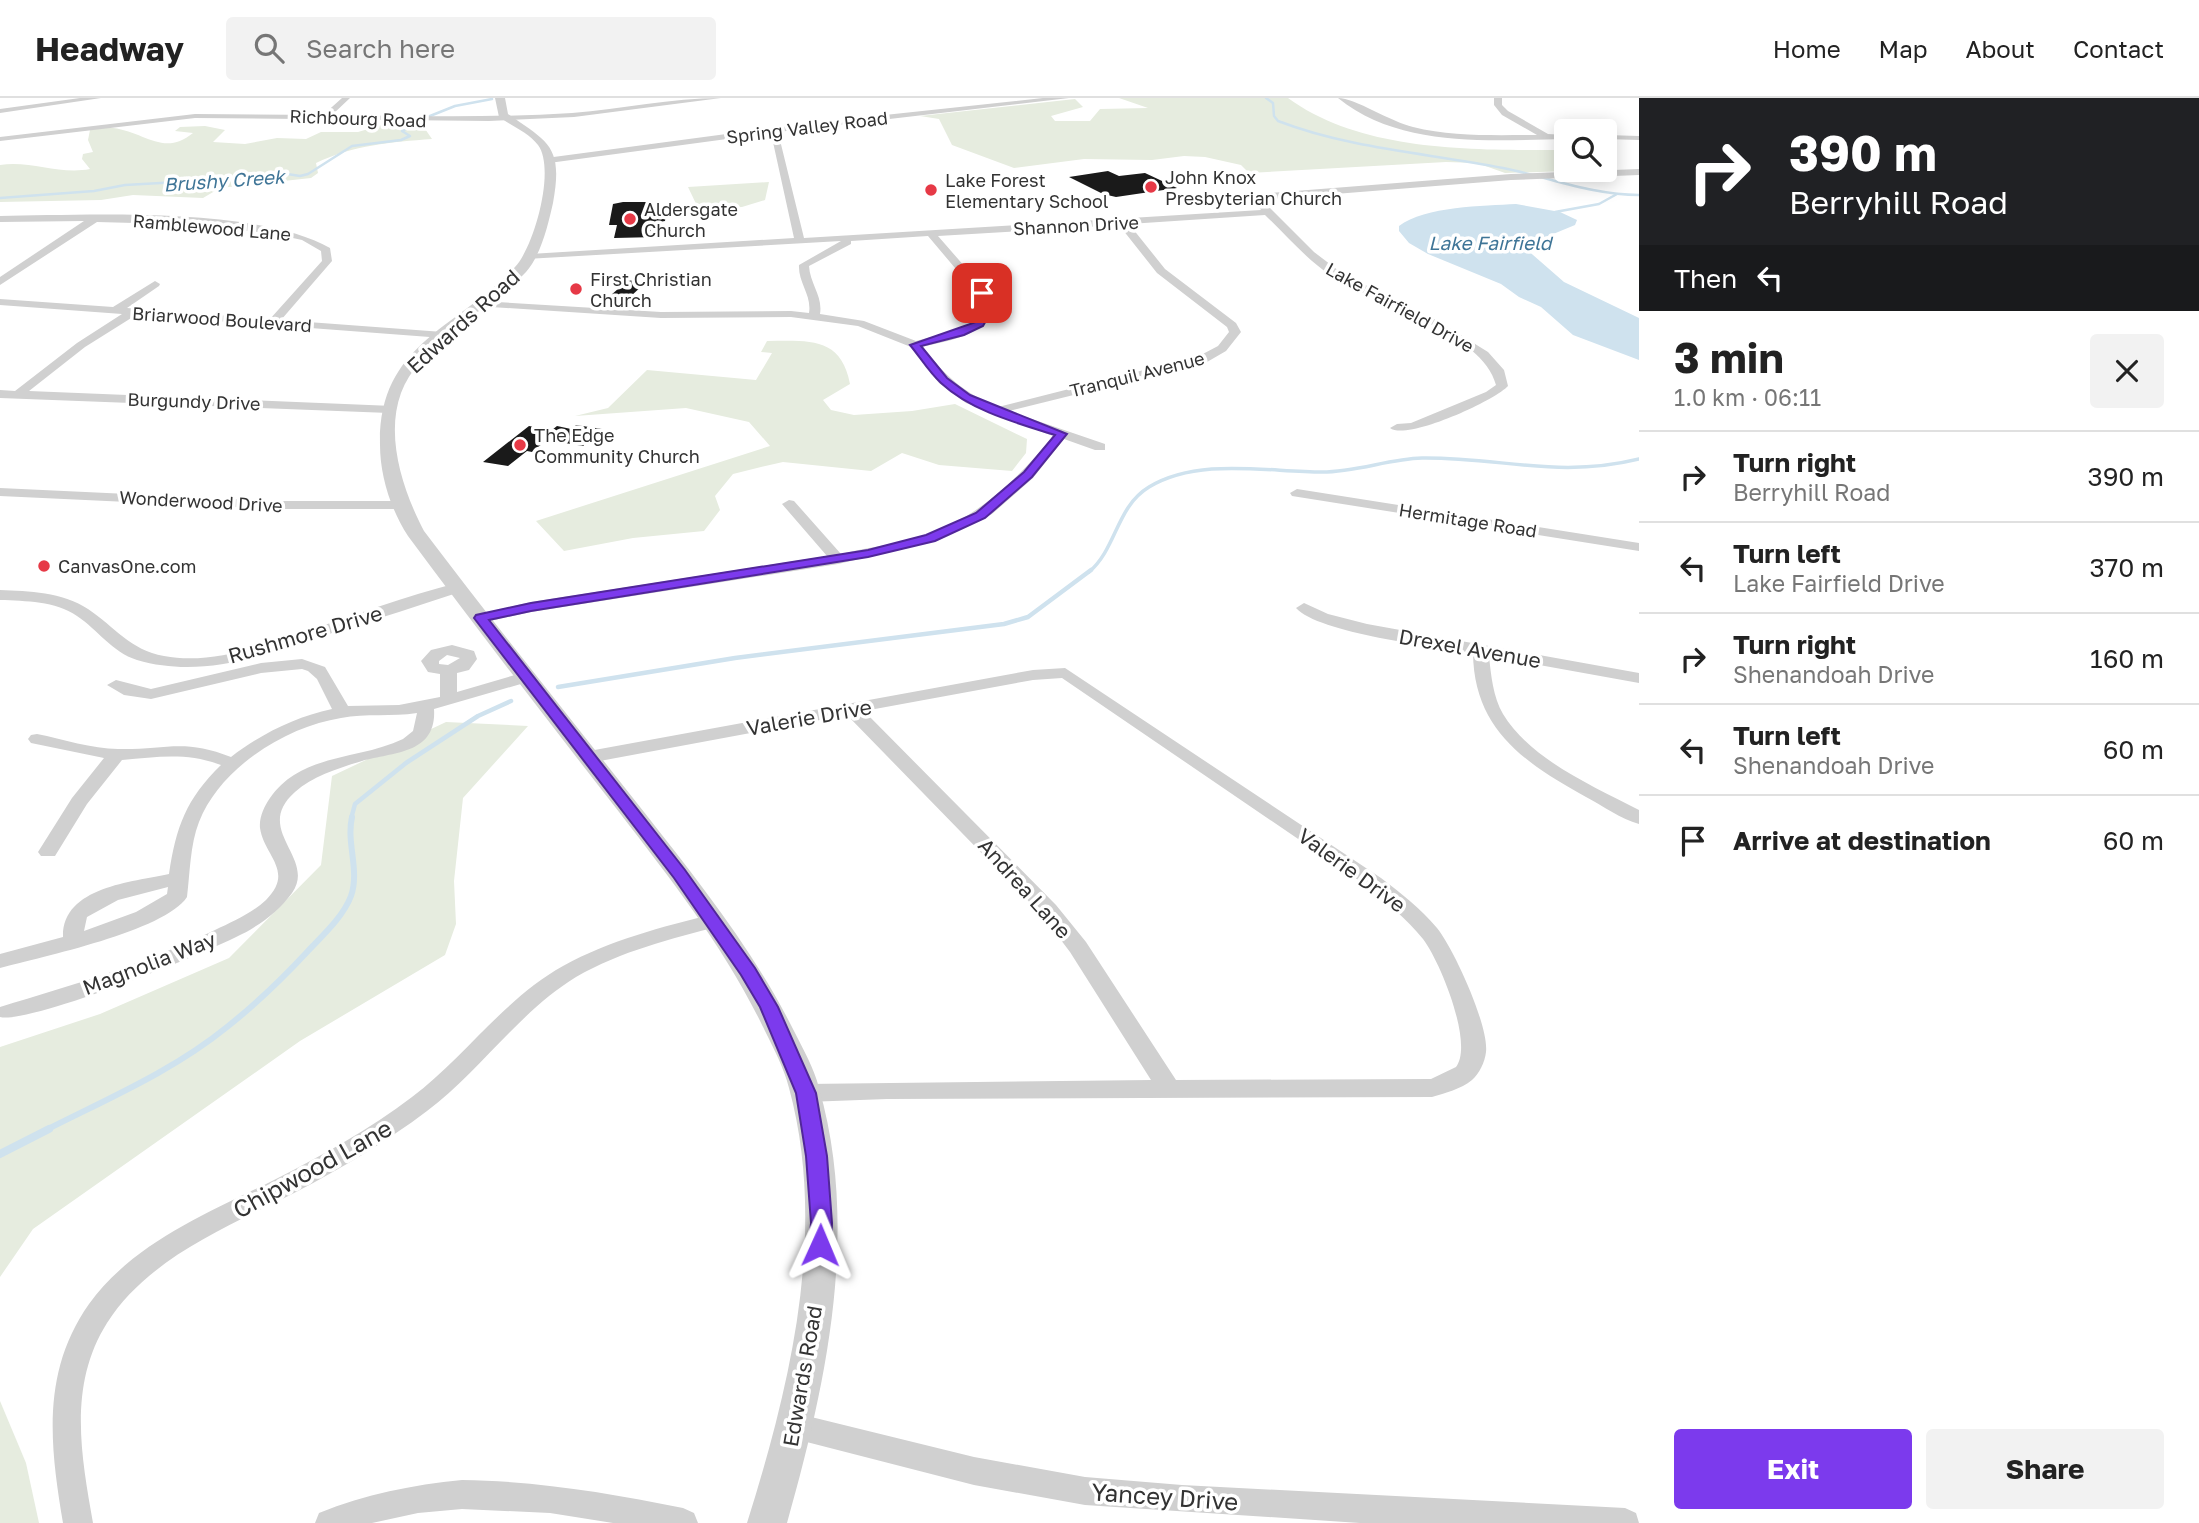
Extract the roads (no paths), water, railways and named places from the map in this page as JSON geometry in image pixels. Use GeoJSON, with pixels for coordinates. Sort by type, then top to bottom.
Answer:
{"type":"FeatureCollection","features":[{"type":"Feature","properties":{"kind":"street"},"geometry":{"type":"LineString","coordinates":[[0,111],[97,98]]}},
{"type":"Feature","properties":{"kind":"street"},"geometry":{"type":"LineString","coordinates":[[325,117],[346,98]]}},
{"type":"Feature","properties":{"kind":"street"},"geometry":{"type":"LineString","coordinates":[[500,98],[501,111],[540,141],[549,160]]}},
{"type":"Feature","properties":{"kind":"street","name":"Richbourg Road"},"geometry":{"type":"LineString","coordinates":[[0,139],[183,116],[508,118],[589,113],[717,98]]}},
{"type":"Feature","properties":{"kind":"street","name":"Spring Valley Road"},"geometry":{"type":"LineString","coordinates":[[549,160],[774,130],[1065,98]]}},
{"type":"Feature","properties":{"kind":"street"},"geometry":{"type":"LineString","coordinates":[[1342,98],[1389,123],[1427,132],[1483,139],[1554,136]]}},
{"type":"Feature","properties":{"kind":"street"},"geometry":{"type":"LineString","coordinates":[[1498,98],[1498,105],[1505,113],[1546,136]]}},
{"type":"Feature","properties":{"kind":"street"},"geometry":{"type":"LineString","coordinates":[[919,105],[933,112]]}},
{"type":"Feature","properties":{"kind":"street"},"geometry":{"type":"LineString","coordinates":[[774,130],[800,241]]}},
{"type":"Feature","properties":{"kind":"street"},"geometry":{"type":"LineString","coordinates":[[1617,137],[1639,138]]}},
{"type":"Feature","properties":{"kind":"street","name":"Edwards Road"},"geometry":{"type":"LineString","coordinates":[[549,160],[544,218],[530,257],[513,276],[405,371],[394,390],[389,409],[389,463],[402,505],[415,532],[713,921],[769,1007],[806,1093],[817,1156],[821,1223],[813,1325],[795,1426],[767,1523]]}},
{"type":"Feature","properties":{"kind":"street"},"geometry":{"type":"LineString","coordinates":[[1267,212],[1259,201],[1270,196],[1541,175],[1639,172]]}},
{"type":"Feature","properties":{"kind":"street","name":"Shannon Drive"},"geometry":{"type":"LineString","coordinates":[[530,257],[1267,212]]}},
{"type":"Feature","properties":{"kind":"street","name":"Lake Fairfield Drive"},"geometry":{"type":"LineString","coordinates":[[1267,212],[1312,256],[1339,277],[1462,339],[1489,359],[1501,375],[1503,382],[1498,391],[1413,426],[1397,428]]}},
{"type":"Feature","properties":{"kind":"street","name":"Ramblewood Lane"},"geometry":{"type":"LineString","coordinates":[[0,219],[94,219],[261,227],[290,232],[318,242],[327,250],[327,261],[273,322]]}},
{"type":"Feature","properties":{"kind":"street"},"geometry":{"type":"LineString","coordinates":[[0,282],[94,219]]}},
{"type":"Feature","properties":{"kind":"street","name":"Tranquil Avenue"},"geometry":{"type":"LineString","coordinates":[[997,411],[1195,361],[1214,355],[1229,343],[1235,332],[1232,325],[1161,271],[1122,222]]}},
{"type":"Feature","properties":{"kind":"street"},"geometry":{"type":"LineString","coordinates":[[915,345],[973,328],[984,320],[988,308],[982,293],[931,234]]}},
{"type":"Feature","properties":{"kind":"street"},"geometry":{"type":"LineString","coordinates":[[814,316],[817,303],[803,273],[804,265],[855,238]]}},
{"type":"Feature","properties":{"kind":"street"},"geometry":{"type":"LineString","coordinates":[[115,311],[155,284]]}},
{"type":"Feature","properties":{"kind":"street","name":"Briarwood Boulevard"},"geometry":{"type":"LineString","coordinates":[[0,302],[443,335]]}},
{"type":"Feature","properties":{"kind":"street"},"geometry":{"type":"LineString","coordinates":[[480,304],[661,315],[765,313],[814,316],[860,323],[915,345],[952,388],[970,400],[1100,447]]}},
{"type":"Feature","properties":{"kind":"street"},"geometry":{"type":"LineString","coordinates":[[17,395],[81,345],[134,312]]}},
{"type":"Feature","properties":{"kind":"street","name":"Burgundy Drive"},"geometry":{"type":"LineString","coordinates":[[0,394],[389,409]]}},
{"type":"Feature","properties":{"kind":"street"},"geometry":{"type":"LineString","coordinates":[[481,618],[531,607],[838,559],[930,538],[981,515],[1028,475],[1062,434]]}},
{"type":"Feature","properties":{"kind":"street","name":"Wonderwood Drive"},"geometry":{"type":"LineString","coordinates":[[0,492],[276,505],[402,505]]}},
{"type":"Feature","properties":{"kind":"street","name":"Hermitage Road"},"geometry":{"type":"LineString","coordinates":[[1297,493],[1639,547]]}},
{"type":"Feature","properties":{"kind":"street"},"geometry":{"type":"LineString","coordinates":[[789,504],[838,559]]}},
{"type":"Feature","properties":{"kind":"street","name":"Rushmore Drive"},"geometry":{"type":"LineString","coordinates":[[0,595],[39,598],[65,604],[84,613],[131,652],[153,659],[182,662],[222,659],[260,651],[457,588]]}},
{"type":"Feature","properties":{"kind":"street","name":"Drexel Avenue"},"geometry":{"type":"LineString","coordinates":[[1304,608],[1351,626],[1639,678]]}},
{"type":"Feature","properties":{"kind":"street"},"geometry":{"type":"LineString","coordinates":[[1480,649],[1486,696],[1502,726],[1548,765],[1639,818]]}},
{"type":"Feature","properties":{"kind":"street"},"geometry":{"type":"LineString","coordinates":[[116,685],[130,691],[150,694],[281,664],[305,664],[314,667],[328,684],[342,712]]}},
{"type":"Feature","properties":{"kind":"street"},"geometry":{"type":"LineString","coordinates":[[448,670],[450,698]]}},
{"type":"Feature","properties":{"kind":"street","name":"Valerie Drive"},"geometry":{"type":"LineString","coordinates":[[589,757],[1033,675],[1065,673],[1401,903],[1418,920],[1440,950],[1469,1019],[1476,1044],[1476,1056],[1469,1070],[1445,1085],[1432,1088],[900,1090],[806,1093]]}},
{"type":"Feature","properties":{"kind":"street"},"geometry":{"type":"LineString","coordinates":[[0,961],[74,940],[162,909],[177,897],[188,823],[204,794],[234,764],[283,730],[342,712],[425,706],[525,677]]}},
{"type":"Feature","properties":{"kind":"street","name":"Magnolia Way"},"geometry":{"type":"LineString","coordinates":[[8,1012],[95,986],[190,951],[236,928],[275,902],[286,889],[288,875],[288,862],[271,832],[271,817],[279,796],[316,772],[415,739],[426,724],[425,706]]}},
{"type":"Feature","properties":{"kind":"street","name":"Andrea Lane"},"geometry":{"type":"LineString","coordinates":[[853,710],[1049,909],[1078,947],[1169,1088]]}},
{"type":"Feature","properties":{"kind":"street"},"geometry":{"type":"LineString","coordinates":[[37,739],[117,755],[203,752],[234,764]]}},
{"type":"Feature","properties":{"kind":"street"},"geometry":{"type":"LineString","coordinates":[[48,852],[79,802],[117,755]]}},
{"type":"Feature","properties":{"kind":"street"},"geometry":{"type":"LineString","coordinates":[[74,940],[74,922],[79,911],[93,902],[179,878]]}},
{"type":"Feature","properties":{"kind":"street","name":"Chipwood Lane"},"geometry":{"type":"LineString","coordinates":[[78,1523],[64,1429],[64,1401],[71,1368],[76,1352],[98,1314],[134,1273],[173,1246],[320,1168],[403,1117],[467,1063],[534,996],[568,972],[640,940],[713,921]]}},
{"type":"Feature","properties":{"kind":"street","name":"Yancey Drive"},"geometry":{"type":"LineString","coordinates":[[795,1426],[974,1471],[1085,1490],[1182,1499],[1625,1523]]}},
{"type":"Feature","properties":{"kind":"street"},"geometry":{"type":"LineString","coordinates":[[330,1523],[354,1513],[408,1499],[475,1492],[512,1494],[617,1508],[683,1523]]}},
{"type":"Feature","properties":{"kind":"water","name":"Lake Fairfield"},"geometry":{"type":"Polygon","coordinates":[[[1516,204],[1560,212],[1577,220],[1575,225],[1525,248],[1564,282],[1639,318],[1639,360],[1573,335],[1541,307],[1519,297],[1501,284],[1428,254],[1409,243],[1399,231],[1399,226],[1424,214],[1516,204]]]}},
{"type":"Feature","properties":{"kind":"waterway"},"geometry":{"type":"LineString","coordinates":[[1266,98],[1273,103],[1274,116],[1278,121],[1333,138],[1503,168],[1604,192],[1639,195]]}},
{"type":"Feature","properties":{"kind":"waterway","name":"Brushy Creek"},"geometry":{"type":"LineString","coordinates":[[425,118],[455,106],[492,99]]}},
{"type":"Feature","properties":{"kind":"waterway","name":"Brushy Creek"},"geometry":{"type":"LineString","coordinates":[[0,198],[94,191],[125,185],[250,178],[281,173],[300,176],[308,174],[352,146],[401,140],[410,136],[402,131],[420,122]]}},
{"type":"Feature","properties":{"kind":"waterway"},"geometry":{"type":"LineString","coordinates":[[1555,212],[1599,204],[1617,194]]}},
{"type":"Feature","properties":{"kind":"waterway"},"geometry":{"type":"LineString","coordinates":[[1090,570],[1106,551],[1123,516],[1138,495],[1149,487],[1189,472],[1234,468],[1322,472],[1422,458],[1556,467],[1610,465],[1639,459]]}},
{"type":"Feature","properties":{"kind":"waterway"},"geometry":{"type":"LineString","coordinates":[[558,687],[735,658],[1004,624],[1028,617],[1090,570]]}},
{"type":"Feature","properties":{"kind":"waterway"},"geometry":{"type":"LineString","coordinates":[[351,819],[355,804],[406,763],[478,716],[511,701]]}},
{"type":"Feature","properties":{"kind":"waterway"},"geometry":{"type":"LineString","coordinates":[[46,1130],[185,1057],[238,1018],[289,971],[332,925],[351,896],[354,876],[352,817]]}},
{"type":"Feature","properties":{"kind":"waterway"},"geometry":{"type":"LineString","coordinates":[[0,1154],[49,1129]]}},
{"type":"Feature","properties":{"kind":"place","name":"John Knox Presbyterian Church"},"geometry":{"type":"Point","coordinates":[1151,187]}},
{"type":"Feature","properties":{"kind":"place","name":"Lake Forest Elementary School"},"geometry":{"type":"Point","coordinates":[931,190]}},
{"type":"Feature","properties":{"kind":"place","name":"Aldersgate Church"},"geometry":{"type":"Point","coordinates":[630,219]}},
{"type":"Feature","properties":{"kind":"place","name":"First Christian Church"},"geometry":{"type":"Point","coordinates":[576,289]}},
{"type":"Feature","properties":{"kind":"place","name":"The Edge Community Church"},"geometry":{"type":"Point","coordinates":[520,445]}},
{"type":"Feature","properties":{"kind":"place","name":"CanvasOne.com"},"geometry":{"type":"Point","coordinates":[44,566]}}]}
